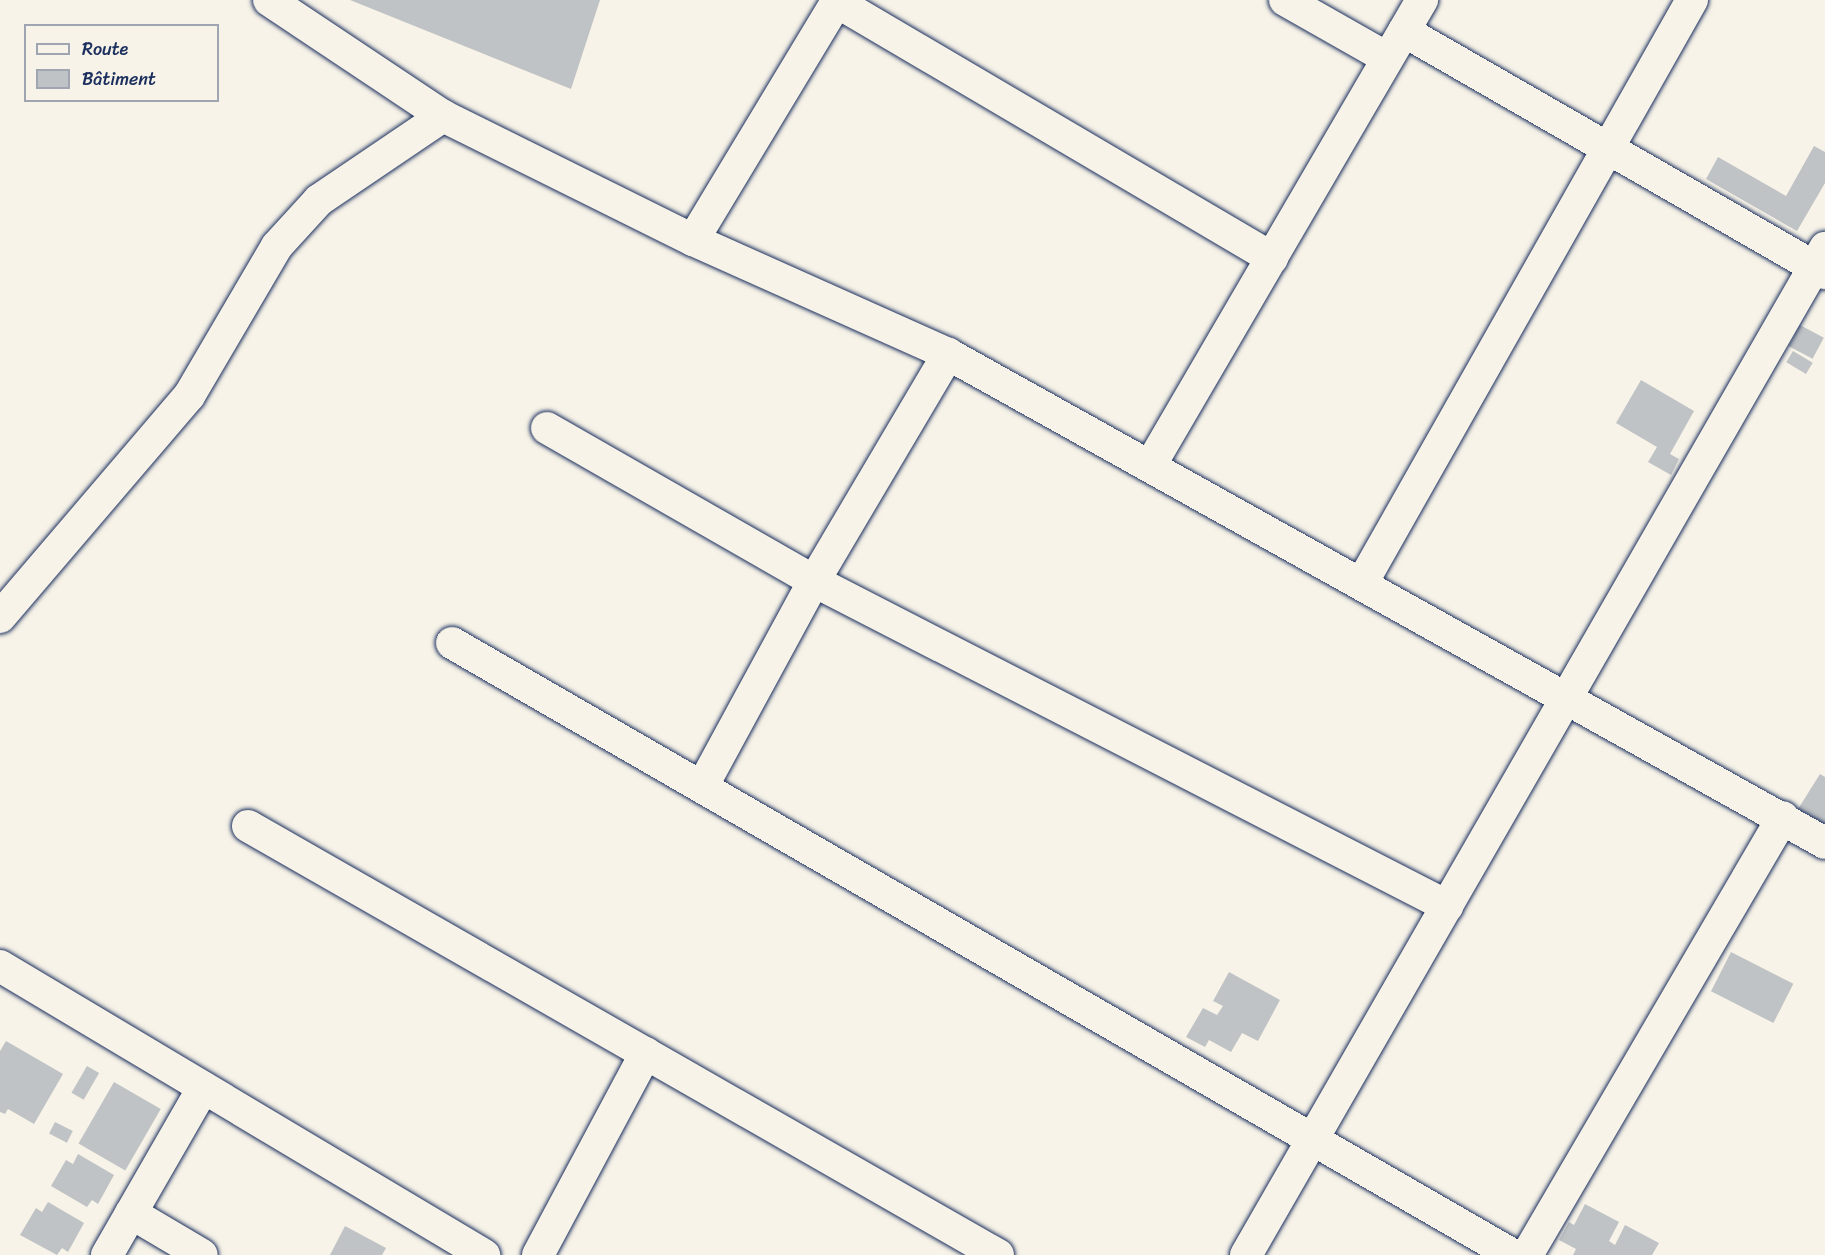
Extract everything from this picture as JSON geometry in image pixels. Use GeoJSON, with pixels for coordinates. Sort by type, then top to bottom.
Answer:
{"type":"FeatureCollection","features":[{"type":"Feature","properties":{"kind":"street"},"geometry":{"type":"LineString","coordinates":[[269,0],[443,116],[693,240],[948,354],[1825,843]]}},
{"type":"Feature","properties":{"kind":"street"},"geometry":{"type":"LineString","coordinates":[[1285,0],[1387,58]]}},
{"type":"Feature","properties":{"kind":"street"},"geometry":{"type":"LineString","coordinates":[[1150,466],[1422,0]]}},
{"type":"Feature","properties":{"kind":"street"},"geometry":{"type":"LineString","coordinates":[[1362,583],[1692,0]]}},
{"type":"Feature","properties":{"kind":"street"},"geometry":{"type":"LineString","coordinates":[[693,240],[838,1],[1272,258]]}},
{"type":"Feature","properties":{"kind":"street"},"geometry":{"type":"LineString","coordinates":[[1246,1255],[1565,699],[1821,263],[1609,148],[1404,31]]}},
{"type":"Feature","properties":{"kind":"street"},"geometry":{"type":"LineString","coordinates":[[0,617],[189,396],[277,246],[319,200],[443,116]]}},
{"type":"Feature","properties":{"kind":"street"},"geometry":{"type":"LineString","coordinates":[[702,787],[814,581],[948,354]]}},
{"type":"Feature","properties":{"kind":"street"},"geometry":{"type":"LineString","coordinates":[[547,428],[814,581],[1447,906]]}},
{"type":"Feature","properties":{"kind":"street"},"geometry":{"type":"LineString","coordinates":[[452,643],[1513,1255]]}},
{"type":"Feature","properties":{"kind":"street"},"geometry":{"type":"LineString","coordinates":[[1527,1255],[1783,818]]}},
{"type":"Feature","properties":{"kind":"street"},"geometry":{"type":"LineString","coordinates":[[248,826],[998,1255]]}},
{"type":"Feature","properties":{"kind":"street"},"geometry":{"type":"LineString","coordinates":[[0,966],[484,1255]]}},
{"type":"Feature","properties":{"kind":"street"},"geometry":{"type":"LineString","coordinates":[[538,1255],[646,1053]]}},
{"type":"Feature","properties":{"kind":"street"},"geometry":{"type":"LineString","coordinates":[[107,1255],[203,1088]]}},
{"type":"Feature","properties":{"kind":"street"},"geometry":{"type":"LineString","coordinates":[[131,1213],[202,1255]]}},
{"type":"Feature","properties":{"kind":"building"},"geometry":{"type":"Polygon","coordinates":[[[350,0],[600,0],[571,89],[350,0]]]}},
{"type":"Feature","properties":{"kind":"building"},"geometry":{"type":"Polygon","coordinates":[[[1814,146],[1825,152],[1825,183],[1797,231],[1706,179],[1718,157],[1786,196],[1814,146]]]}},
{"type":"Feature","properties":{"kind":"building"},"geometry":{"type":"Polygon","coordinates":[[[1800,325],[1824,338],[1813,359],[1789,346],[1800,325]]]}},
{"type":"Feature","properties":{"kind":"building"},"geometry":{"type":"Polygon","coordinates":[[[1793,351],[1813,363],[1806,374],[1786,362],[1793,351]]]}},
{"type":"Feature","properties":{"kind":"building"},"geometry":{"type":"Polygon","coordinates":[[[1641,380],[1694,411],[1670,454],[1679,459],[1671,475],[1648,462],[1657,447],[1616,423],[1641,380]]]}},
{"type":"Feature","properties":{"kind":"building"},"geometry":{"type":"Polygon","coordinates":[[[1820,774],[1825,777],[1825,832],[1793,817],[1820,774]]]}},
{"type":"Feature","properties":{"kind":"building"},"geometry":{"type":"Polygon","coordinates":[[[1731,952],[1793,984],[1773,1023],[1711,991],[1731,952]]]}},
{"type":"Feature","properties":{"kind":"building"},"geometry":{"type":"Polygon","coordinates":[[[1229,972],[1280,1000],[1258,1041],[1242,1033],[1231,1052],[1209,1040],[1205,1047],[1186,1037],[1203,1008],[1217,1015],[1223,1006],[1213,1001],[1229,972]]]}},
{"type":"Feature","properties":{"kind":"building"},"geometry":{"type":"Polygon","coordinates":[[[6,1041],[63,1074],[34,1124],[8,1109],[5,1114],[0,1112],[0,1051],[6,1041]]]}},
{"type":"Feature","properties":{"kind":"building"},"geometry":{"type":"Polygon","coordinates":[[[87,1066],[99,1073],[84,1100],[72,1093],[87,1066]]]}},
{"type":"Feature","properties":{"kind":"building"},"geometry":{"type":"Polygon","coordinates":[[[114,1082],[161,1109],[125,1170],[78,1143],[114,1082]]]}},
{"type":"Feature","properties":{"kind":"building"},"geometry":{"type":"Polygon","coordinates":[[[55,1122],[73,1131],[67,1143],[49,1134],[55,1122]]]}},
{"type":"Feature","properties":{"kind":"building"},"geometry":{"type":"Polygon","coordinates":[[[78,1154],[114,1175],[98,1204],[92,1200],[87,1207],[51,1186],[66,1160],[73,1164],[78,1154]]]}},
{"type":"Feature","properties":{"kind":"building"},"geometry":{"type":"Polygon","coordinates":[[[48,1202],[84,1223],[68,1252],[62,1248],[57,1255],[20,1235],[36,1208],[42,1212],[48,1202]]]}},
{"type":"Feature","properties":{"kind":"building"},"geometry":{"type":"Polygon","coordinates":[[[1585,1204],[1619,1222],[1609,1241],[1615,1245],[1625,1225],[1659,1243],[1652,1255],[1573,1255],[1576,1249],[1559,1240],[1569,1222],[1574,1225],[1585,1204]]]}},
{"type":"Feature","properties":{"kind":"building"},"geometry":{"type":"Polygon","coordinates":[[[345,1226],[386,1248],[382,1255],[330,1255],[345,1226]]]}}]}
